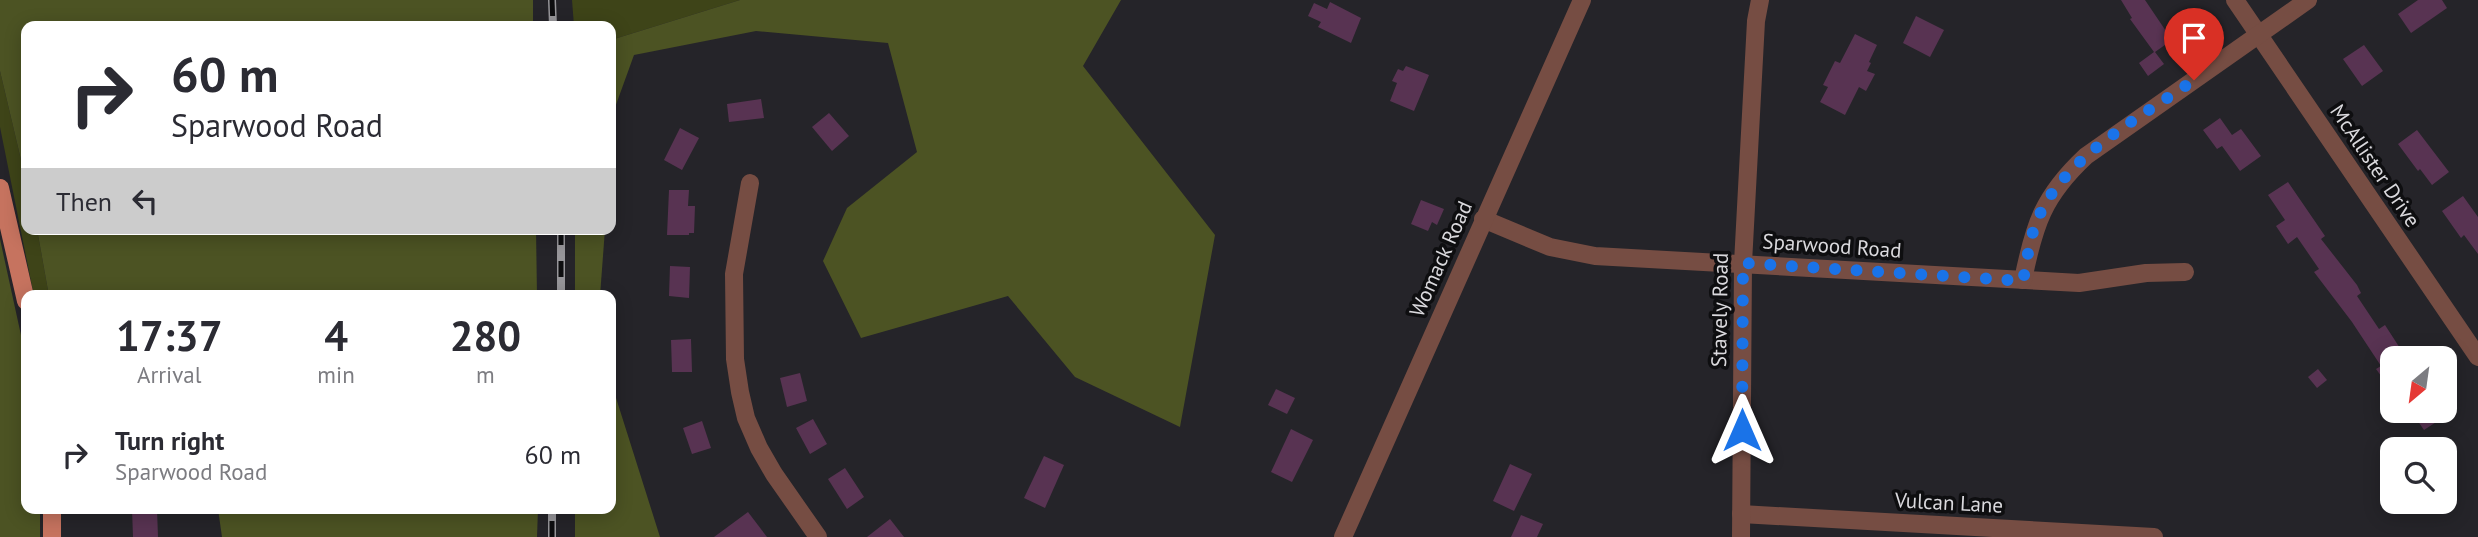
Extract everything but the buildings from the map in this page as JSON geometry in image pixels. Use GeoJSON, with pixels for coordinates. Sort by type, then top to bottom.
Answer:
{"type":"FeatureCollection","features":[{"type":"Feature","properties":{"kind":"main road"},"geometry":{"type":"LineString","coordinates":[[0,188],[23,290]]}},
{"type":"Feature","properties":{"kind":"main road"},"geometry":{"type":"LineString","coordinates":[[52,514],[52,537]]}},
{"type":"Feature","properties":{"kind":"street","name":"Womack Road"},"geometry":{"type":"LineString","coordinates":[[1343,537],[1582,0]]}},
{"type":"Feature","properties":{"kind":"street","name":"Stavely Road"},"geometry":{"type":"LineString","coordinates":[[1741,537],[1743,263],[1755,34],[1760,0]]}},
{"type":"Feature","properties":{"kind":"street","name":"McAllister Drive"},"geometry":{"type":"LineString","coordinates":[[2235,0],[2478,357]]}},
{"type":"Feature","properties":{"kind":"street"},"geometry":{"type":"LineString","coordinates":[[2023,281],[2036,222],[2055,188],[2068,172],[2086,156],[2308,0]]}},
{"type":"Feature","properties":{"kind":"street"},"geometry":{"type":"LineString","coordinates":[[750,183],[734,274],[735,359],[740,393],[746,418],[759,448],[818,537]]}},
{"type":"Feature","properties":{"kind":"street","name":"Sparwood Road"},"geometry":{"type":"LineString","coordinates":[[1483,219],[1549,247],[1595,256],[2079,283],[2146,272],[2185,272]]}},
{"type":"Feature","properties":{"kind":"street","name":"Vulcan Lane"},"geometry":{"type":"LineString","coordinates":[[1741,514],[1945,531],[2154,537]]}},
{"type":"Feature","properties":{"kind":"green space"},"geometry":{"type":"Polygon","coordinates":[[[0,0],[533,0],[533,21],[21,21],[21,160],[0,71],[0,0]]]}},
{"type":"Feature","properties":{"kind":"green space"},"geometry":{"type":"Polygon","coordinates":[[[572,0],[740,0],[616,38],[616,21],[574,21],[572,0]]]}},
{"type":"Feature","properties":{"kind":"green space"},"geometry":{"type":"Polygon","coordinates":[[[740,0],[1121,0],[1083,66],[1215,235],[1180,427],[1075,377],[1008,296],[861,338],[823,261],[847,208],[917,152],[888,43],[756,31],[634,55],[616,105],[616,38],[740,0]]]}},
{"type":"Feature","properties":{"kind":"green space"},"geometry":{"type":"Polygon","coordinates":[[[0,71],[21,160],[21,231],[0,127],[0,71]]]}},
{"type":"Feature","properties":{"kind":"green space"},"geometry":{"type":"Polygon","coordinates":[[[22,235],[38,235],[48,290],[33,290],[22,235]]]}},
{"type":"Feature","properties":{"kind":"green space"},"geometry":{"type":"Polygon","coordinates":[[[38,235],[536,235],[537,290],[48,290],[38,235]]]}},
{"type":"Feature","properties":{"kind":"green space"},"geometry":{"type":"Polygon","coordinates":[[[575,235],[605,235],[600,290],[575,290],[575,235]]]}},
{"type":"Feature","properties":{"kind":"green space"},"geometry":{"type":"Polygon","coordinates":[[[0,239],[21,335],[21,514],[40,514],[40,537],[0,537],[0,239]]]}},
{"type":"Feature","properties":{"kind":"green space"},"geometry":{"type":"Polygon","coordinates":[[[616,398],[660,537],[575,537],[575,514],[616,514],[616,398]]]}},
{"type":"Feature","properties":{"kind":"green space"},"geometry":{"type":"Polygon","coordinates":[[[219,514],[538,514],[537,537],[222,537],[219,514]]]}},
{"type":"Feature","properties":{"kind":"railway"},"geometry":{"type":"LineString","coordinates":[[552,0],[553,21]]}},
{"type":"Feature","properties":{"kind":"railway"},"geometry":{"type":"LineString","coordinates":[[561,235],[561,290]]}},
{"type":"Feature","properties":{"kind":"railway"},"geometry":{"type":"LineString","coordinates":[[552,514],[552,537]]}},
{"type":"Feature","properties":{"kind":"route"},"geometry":{"type":"LineString","coordinates":[[1742,430],[1743,263],[2023,281],[2036,222],[2055,188],[2068,172],[2086,156],[2194,80]]}}]}
